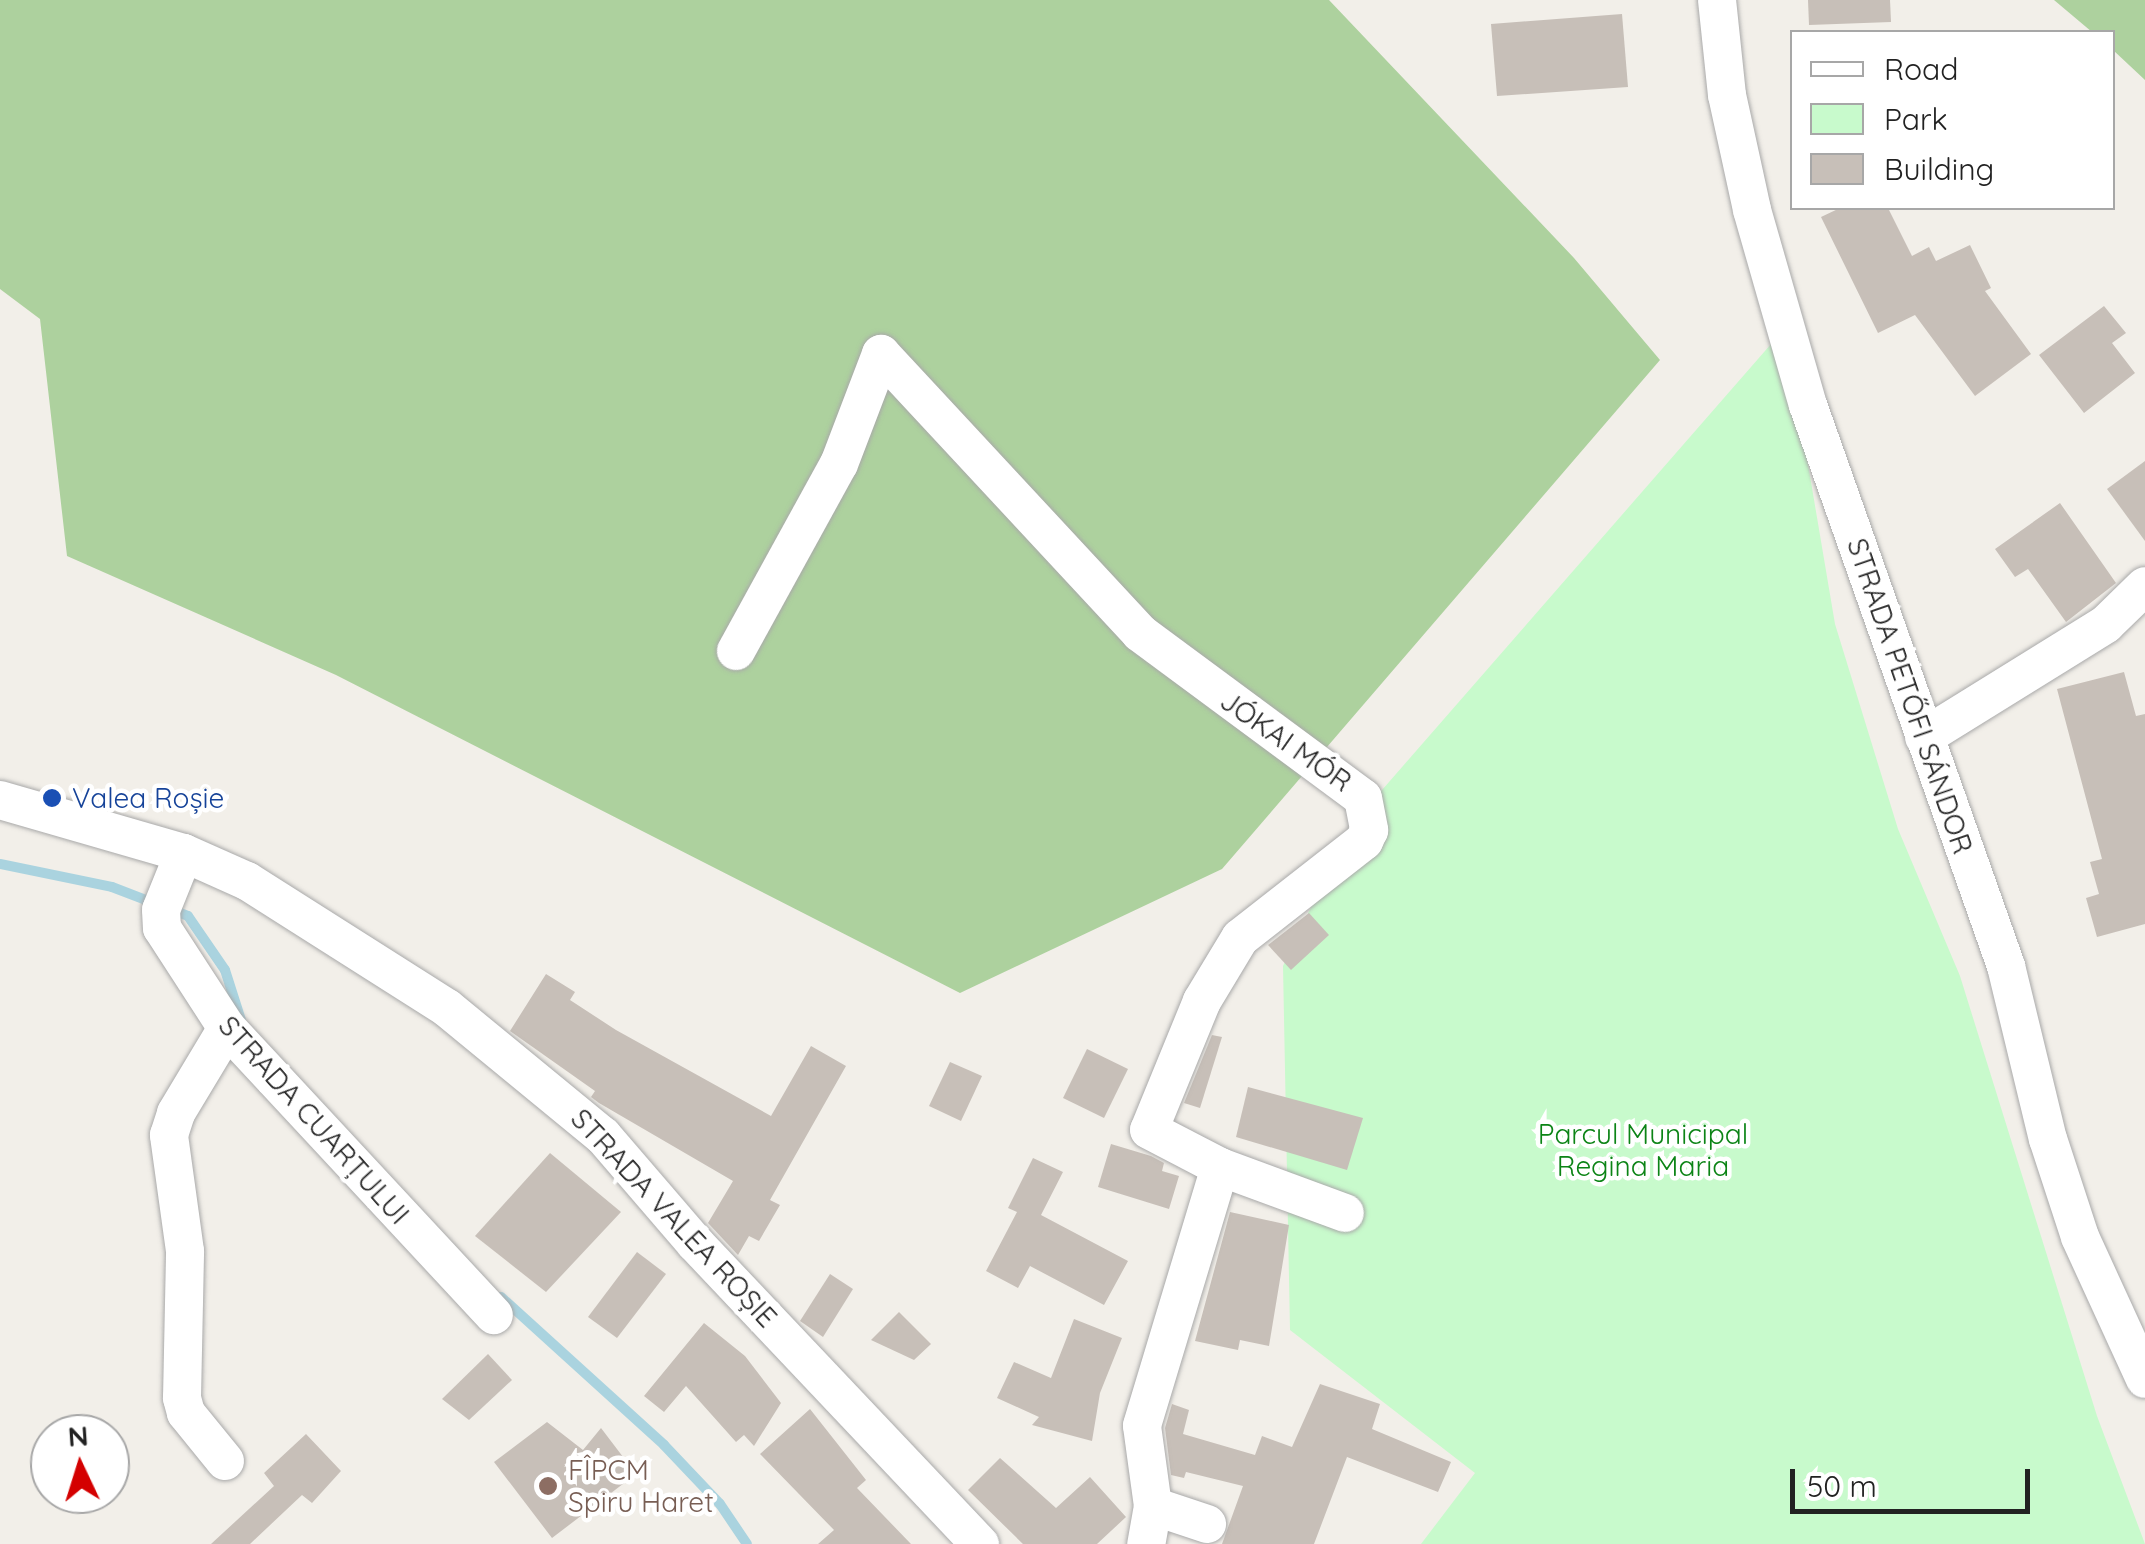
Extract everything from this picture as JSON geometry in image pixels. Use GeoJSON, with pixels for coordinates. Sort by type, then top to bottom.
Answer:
{"type":"FeatureCollection","features":[{"type":"Feature","properties":{"kind":"street","name":"STRADA PETŐFI SÁNDOR"},"geometry":{"type":"LineString","coordinates":[[1717,0],[1727,95],[1752,210],[1808,405],[2006,966],[2048,1139],[2080,1236],[2145,1379]]}},
{"type":"Feature","properties":{"kind":"street","name":"JÓKAI MÓR"},"geometry":{"type":"LineString","coordinates":[[736,651],[839,464],[881,354],[1140,633],[1363,798],[1370,830],[1364,841],[1240,938],[1202,1002],[1149,1130],[1220,1167]]}},
{"type":"Feature","properties":{"kind":"street"},"geometry":{"type":"LineString","coordinates":[[1924,737],[2106,624],[2145,586]]}},
{"type":"Feature","properties":{"kind":"street","name":"STRADA VALEA ROȘIE"},"geometry":{"type":"LineString","coordinates":[[0,800],[184,853],[342,937],[447,1008],[560,1097],[649,1183],[695,1243],[980,1544]]}},
{"type":"Feature","properties":{"kind":"street","name":"STRADA CUARȚULUI"},"geometry":{"type":"LineString","coordinates":[[184,853],[161,910],[162,928],[227,1028],[494,1316]]}},
{"type":"Feature","properties":{"kind":"street"},"geometry":{"type":"LineString","coordinates":[[226,1461],[186,1413],[182,1398],[185,1250],[169,1136],[176,1113],[227,1028]]}},
{"type":"Feature","properties":{"kind":"street"},"geometry":{"type":"LineString","coordinates":[[1146,1544],[1153,1506],[1142,1426],[1220,1167],[1345,1213]]}},
{"type":"Feature","properties":{"kind":"street"},"geometry":{"type":"LineString","coordinates":[[1153,1506],[1207,1524]]}},
{"type":"Feature","properties":{"kind":"green space"},"geometry":{"type":"Polygon","coordinates":[[[0,0],[1329,0],[1574,258],[1660,360],[1222,869],[960,993],[336,675],[67,556],[40,319],[0,289],[0,0]]]}},
{"type":"Feature","properties":{"kind":"green space"},"geometry":{"type":"Polygon","coordinates":[[[2054,0],[2145,0],[2145,80],[2115,52],[2115,30],[2090,30],[2054,0]]]}},
{"type":"Feature","properties":{"kind":"green space","name":"Parcul Municipal Regina Maria"},"geometry":{"type":"Polygon","coordinates":[[[1785,328],[1835,624],[1898,829],[1960,976],[2097,1416],[2145,1544],[1421,1544],[1475,1473],[1290,1330],[1283,966],[1348,829],[1785,328]]]}},
{"type":"Feature","properties":{"kind":"building"},"geometry":{"type":"Polygon","coordinates":[[[1808,0],[1890,0],[1891,22],[1809,25],[1808,0]]]}},
{"type":"Feature","properties":{"kind":"building"},"geometry":{"type":"Polygon","coordinates":[[[1622,14],[1628,87],[1497,96],[1491,24],[1622,14]]]}},
{"type":"Feature","properties":{"kind":"building"},"geometry":{"type":"Polygon","coordinates":[[[1836,210],[1889,210],[1912,256],[1929,247],[1936,261],[1970,245],[1991,288],[1985,291],[2031,354],[1975,396],[1915,315],[1878,333],[1821,217],[1836,210]]]}},
{"type":"Feature","properties":{"kind":"building"},"geometry":{"type":"Polygon","coordinates":[[[2104,306],[2126,333],[2112,343],[2135,373],[2084,413],[2039,355],[2104,306]]]}},
{"type":"Feature","properties":{"kind":"building"},"geometry":{"type":"Polygon","coordinates":[[[2145,461],[2145,541],[2107,489],[2145,461]]]}},
{"type":"Feature","properties":{"kind":"building"},"geometry":{"type":"Polygon","coordinates":[[[2060,503],[2116,583],[2066,622],[2028,569],[2015,577],[1995,549],[2060,503]]]}},
{"type":"Feature","properties":{"kind":"building"},"geometry":{"type":"Polygon","coordinates":[[[2124,672],[2136,716],[2145,714],[2145,924],[2097,937],[2086,898],[2099,894],[2090,862],[2102,859],[2057,689],[2124,672]]]}},
{"type":"Feature","properties":{"kind":"building"},"geometry":{"type":"Polygon","coordinates":[[[1309,913],[1329,935],[1291,970],[1268,945],[1309,913]]]}},
{"type":"Feature","properties":{"kind":"building"},"geometry":{"type":"Polygon","coordinates":[[[546,974],[575,992],[570,1000],[616,1030],[771,1116],[811,1046],[846,1066],[770,1200],[780,1205],[759,1241],[749,1236],[738,1255],[708,1223],[733,1181],[599,1103],[591,1097],[595,1091],[510,1031],[546,974]]]}},
{"type":"Feature","properties":{"kind":"building"},"geometry":{"type":"Polygon","coordinates":[[[1212,1035],[1222,1037],[1200,1108],[1184,1103],[1212,1035]]]}},
{"type":"Feature","properties":{"kind":"building"},"geometry":{"type":"Polygon","coordinates":[[[1087,1049],[1128,1069],[1104,1118],[1063,1098],[1087,1049]]]}},
{"type":"Feature","properties":{"kind":"building"},"geometry":{"type":"Polygon","coordinates":[[[950,1062],[982,1076],[961,1121],[929,1106],[950,1062]]]}},
{"type":"Feature","properties":{"kind":"building"},"geometry":{"type":"Polygon","coordinates":[[[1248,1087],[1363,1118],[1347,1170],[1236,1137],[1248,1087]]]}},
{"type":"Feature","properties":{"kind":"building"},"geometry":{"type":"Polygon","coordinates":[[[1111,1144],[1151,1156],[1164,1163],[1162,1171],[1179,1176],[1169,1209],[1098,1187],[1111,1144]]]}},
{"type":"Feature","properties":{"kind":"building"},"geometry":{"type":"Polygon","coordinates":[[[550,1153],[621,1212],[546,1292],[475,1236],[550,1153]]]}},
{"type":"Feature","properties":{"kind":"building"},"geometry":{"type":"Polygon","coordinates":[[[1033,1158],[1063,1172],[1041,1215],[1128,1261],[1104,1305],[1030,1266],[1018,1288],[986,1271],[1017,1212],[1008,1208],[1033,1158]]]}},
{"type":"Feature","properties":{"kind":"building"},"geometry":{"type":"Polygon","coordinates":[[[1230,1212],[1289,1225],[1269,1346],[1240,1340],[1238,1350],[1195,1341],[1230,1212]]]}},
{"type":"Feature","properties":{"kind":"building"},"geometry":{"type":"Polygon","coordinates":[[[637,1252],[666,1274],[617,1338],[588,1317],[637,1252]]]}},
{"type":"Feature","properties":{"kind":"building"},"geometry":{"type":"Polygon","coordinates":[[[830,1274],[853,1289],[823,1337],[800,1321],[830,1274]]]}},
{"type":"Feature","properties":{"kind":"building"},"geometry":{"type":"Polygon","coordinates":[[[899,1312],[931,1344],[914,1360],[871,1340],[899,1312]]]}},
{"type":"Feature","properties":{"kind":"building"},"geometry":{"type":"Polygon","coordinates":[[[1074,1319],[1122,1338],[1100,1393],[1092,1441],[1032,1425],[1039,1417],[997,1398],[1014,1362],[1051,1378],[1074,1319]]]}},
{"type":"Feature","properties":{"kind":"building"},"geometry":{"type":"Polygon","coordinates":[[[704,1323],[745,1356],[781,1403],[754,1446],[744,1435],[736,1442],[686,1386],[664,1412],[644,1396],[704,1323]]]}},
{"type":"Feature","properties":{"kind":"building"},"geometry":{"type":"Polygon","coordinates":[[[488,1354],[512,1380],[469,1420],[442,1399],[488,1354]]]}},
{"type":"Feature","properties":{"kind":"building"},"geometry":{"type":"Polygon","coordinates":[[[1320,1384],[1380,1404],[1372,1429],[1451,1462],[1438,1492],[1347,1457],[1314,1544],[1222,1544],[1243,1486],[1186,1472],[1184,1478],[1171,1475],[1165,1428],[1172,1404],[1189,1410],[1183,1434],[1255,1455],[1262,1436],[1292,1447],[1320,1384]]]}},
{"type":"Feature","properties":{"kind":"building"},"geometry":{"type":"Polygon","coordinates":[[[810,1409],[866,1480],[857,1488],[911,1544],[818,1544],[834,1530],[760,1454],[810,1409]]]}},
{"type":"Feature","properties":{"kind":"building"},"geometry":{"type":"Polygon","coordinates":[[[547,1422],[583,1450],[601,1428],[636,1474],[552,1538],[494,1462],[547,1422]]]}},
{"type":"Feature","properties":{"kind":"building"},"geometry":{"type":"Polygon","coordinates":[[[306,1434],[341,1471],[312,1503],[302,1495],[250,1544],[211,1544],[274,1486],[264,1473],[306,1434]]]}},
{"type":"Feature","properties":{"kind":"building"},"geometry":{"type":"Polygon","coordinates":[[[1000,1458],[1056,1508],[1090,1477],[1126,1517],[1097,1544],[1023,1544],[968,1490],[1000,1458]]]}},
{"type":"Feature","properties":{"kind":"waterway","name":"Valea Roșie"},"geometry":{"type":"LineString","coordinates":[[0,864],[112,887],[154,903]]}},
{"type":"Feature","properties":{"kind":"waterway","name":"Valea Roșie"},"geometry":{"type":"LineString","coordinates":[[170,909],[188,916],[225,970],[241,1020]]}},
{"type":"Feature","properties":{"kind":"waterway","name":"Valea Roșie"},"geometry":{"type":"LineString","coordinates":[[501,1297],[664,1445],[720,1504],[747,1544]]}},
{"type":"Feature","properties":{"kind":"place","name":"Valea Roșie"},"geometry":{"type":"Point","coordinates":[52,798]}},
{"type":"Feature","properties":{"kind":"place","name":"FÎPCM Spiru Haret"},"geometry":{"type":"Point","coordinates":[548,1486]}}]}
